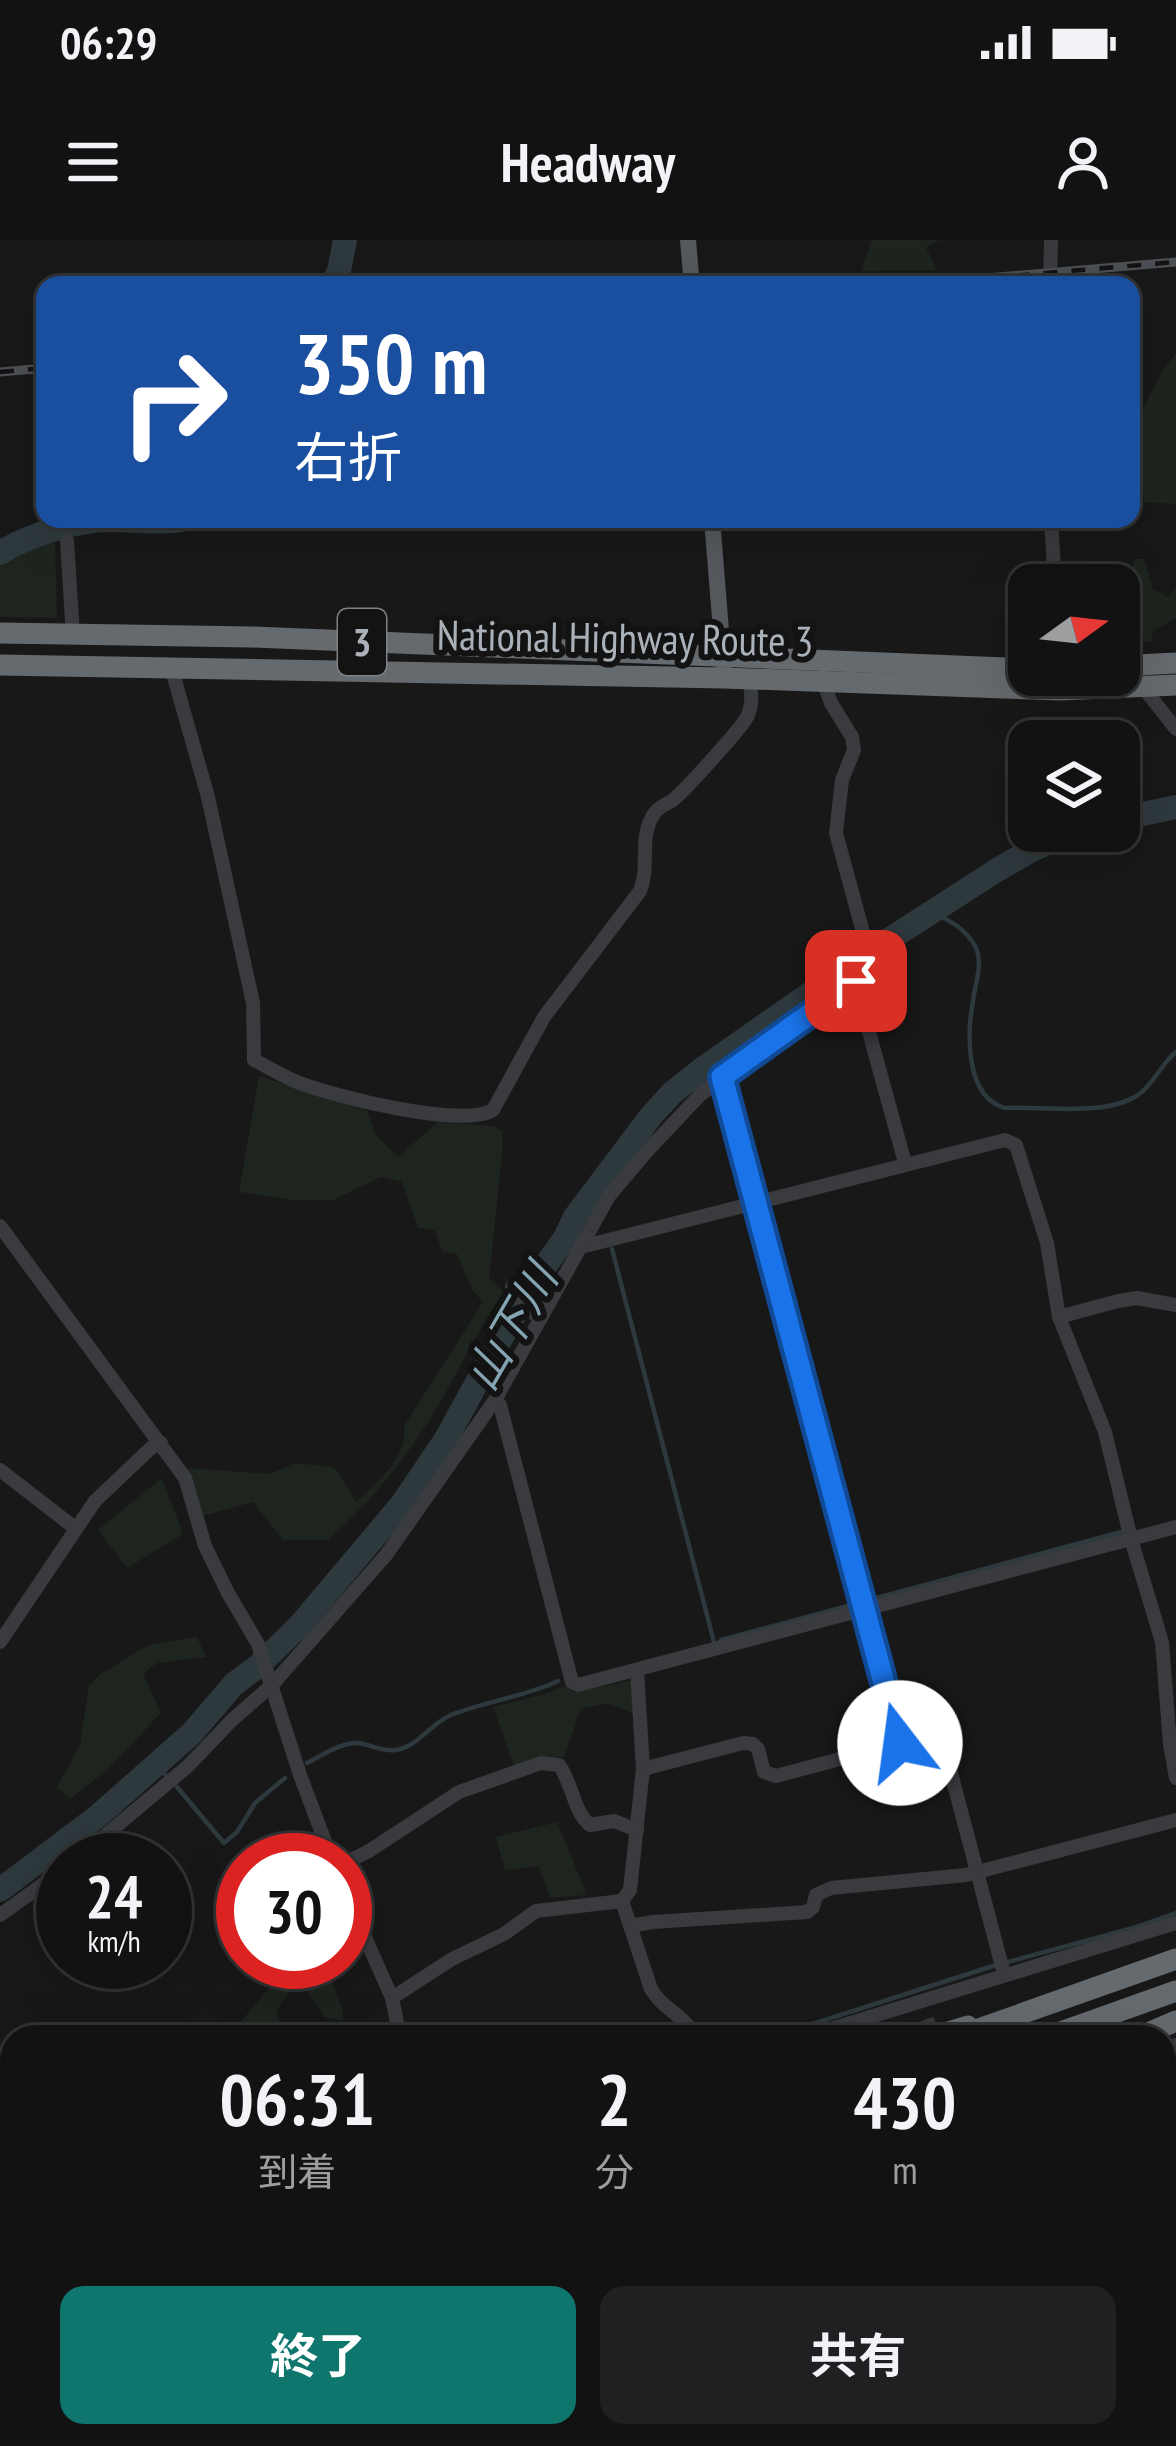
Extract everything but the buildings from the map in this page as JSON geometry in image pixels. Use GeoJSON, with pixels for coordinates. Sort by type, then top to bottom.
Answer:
{"type":"FeatureCollection","features":[{"type":"Feature","properties":{"kind":"highway","name":"National Highway Route 3"},"geometry":{"type":"LineString","coordinates":[[0,633],[252,637],[724,667],[750,678],[1060,690],[1176,685]]}},
{"type":"Feature","properties":{"kind":"highway"},"geometry":{"type":"LineString","coordinates":[[1140,665],[1176,663]]}},
{"type":"Feature","properties":{"kind":"highway","name":"National Highway Route 3"},"geometry":{"type":"LineString","coordinates":[[0,665],[172,670],[1008,669]]}},
{"type":"Feature","properties":{"kind":"highway"},"geometry":{"type":"LineString","coordinates":[[990,2025],[1176,1959]]}},
{"type":"Feature","properties":{"kind":"highway"},"geometry":{"type":"LineString","coordinates":[[1080,2025],[1176,1990]]}},
{"type":"Feature","properties":{"kind":"highway"},"geometry":{"type":"LineString","coordinates":[[944,2025],[1050,2004]]}},
{"type":"Feature","properties":{"kind":"main road"},"geometry":{"type":"LineString","coordinates":[[688,240],[691,275]]}},
{"type":"Feature","properties":{"kind":"main road"},"geometry":{"type":"LineString","coordinates":[[713,528],[724,667]]}},
{"type":"Feature","properties":{"kind":"street"},"geometry":{"type":"LineString","coordinates":[[1050,276],[1052,240]]}},
{"type":"Feature","properties":{"kind":"street"},"geometry":{"type":"LineString","coordinates":[[1052,528],[1054,564]]}},
{"type":"Feature","properties":{"kind":"street"},"geometry":{"type":"LineString","coordinates":[[67,541],[73,636]]}},
{"type":"Feature","properties":{"kind":"street"},"geometry":{"type":"LineString","coordinates":[[172,670],[208,797],[254,1003],[254,1060],[297,1082],[364,1101],[417,1112],[482,1117],[493,1110],[544,1017],[640,891],[646,872],[647,828],[654,812],[671,802],[746,721],[752,703],[750,678]]}},
{"type":"Feature","properties":{"kind":"street"},"geometry":{"type":"LineString","coordinates":[[824,681],[852,737],[854,750],[842,780],[836,833],[864,936]]}},
{"type":"Feature","properties":{"kind":"street"},"geometry":{"type":"LineString","coordinates":[[1140,683],[1176,729]]}},
{"type":"Feature","properties":{"kind":"street"},"geometry":{"type":"LineString","coordinates":[[112,1833],[188,1766],[386,1555],[495,1400],[610,1196],[649,1148],[722,1077],[856,981],[905,1163]]}},
{"type":"Feature","properties":{"kind":"street"},"geometry":{"type":"LineString","coordinates":[[722,1077],[900,1743]]}},
{"type":"Feature","properties":{"kind":"street"},"geometry":{"type":"LineString","coordinates":[[581,1247],[905,1163],[1005,1140],[1016,1144],[1047,1243],[1059,1317],[1105,1432],[1162,1642],[1176,1778]]}},
{"type":"Feature","properties":{"kind":"street"},"geometry":{"type":"LineString","coordinates":[[0,1226],[185,1478],[205,1546],[258,1644],[322,1833]]}},
{"type":"Feature","properties":{"kind":"street"},"geometry":{"type":"LineString","coordinates":[[514,1288],[539,1318]]}},
{"type":"Feature","properties":{"kind":"street"},"geometry":{"type":"LineString","coordinates":[[1059,1317],[1137,1298],[1176,1305]]}},
{"type":"Feature","properties":{"kind":"street"},"geometry":{"type":"LineString","coordinates":[[495,1400],[572,1682],[578,1685],[1176,1527]]}},
{"type":"Feature","properties":{"kind":"street"},"geometry":{"type":"LineString","coordinates":[[0,1642],[95,1501],[161,1442]]}},
{"type":"Feature","properties":{"kind":"street"},"geometry":{"type":"LineString","coordinates":[[0,1470],[74,1528]]}},
{"type":"Feature","properties":{"kind":"street"},"geometry":{"type":"LineString","coordinates":[[0,1606],[15,1618]]}},
{"type":"Feature","properties":{"kind":"street"},"geometry":{"type":"LineString","coordinates":[[392,1998],[536,1911],[622,1900],[629,1890],[643,1769],[637,1670]]}},
{"type":"Feature","properties":{"kind":"street"},"geometry":{"type":"LineString","coordinates":[[643,1769],[742,1743],[753,1744],[764,1772],[776,1776],[937,1735],[942,1739],[1004,1974]]}},
{"type":"Feature","properties":{"kind":"street"},"geometry":{"type":"LineString","coordinates":[[372,1849],[459,1792],[541,1763],[559,1766],[569,1778],[581,1817],[590,1825],[614,1821],[637,1829]]}},
{"type":"Feature","properties":{"kind":"street"},"geometry":{"type":"LineString","coordinates":[[630,1926],[807,1912],[816,1895],[830,1888],[966,1875],[1176,1820]]}},
{"type":"Feature","properties":{"kind":"street"},"geometry":{"type":"LineString","coordinates":[[0,1916],[36,1890]]}},
{"type":"Feature","properties":{"kind":"street"},"geometry":{"type":"LineString","coordinates":[[622,1900],[657,1999],[689,2025]]}},
{"type":"Feature","properties":{"kind":"street"},"geometry":{"type":"LineString","coordinates":[[842,2025],[1176,1923]]}},
{"type":"Feature","properties":{"kind":"street"},"geometry":{"type":"LineString","coordinates":[[372,1953],[392,1998],[398,2025]]}},
{"type":"Feature","properties":{"kind":"street"},"geometry":{"type":"LineString","coordinates":[[920,2000],[928,2025]]}},
{"type":"Feature","properties":{"kind":"shaded area"},"geometry":{"type":"Polygon","coordinates":[[[872,240],[939,240],[926,248],[937,270],[861,271],[872,240]]]}},
{"type":"Feature","properties":{"kind":"shaded area"},"geometry":{"type":"Polygon","coordinates":[[[1176,353],[1176,504],[1144,502],[1140,468],[1140,418],[1176,353]]]}},
{"type":"Feature","properties":{"kind":"shaded area"},"geometry":{"type":"Polygon","coordinates":[[[55,540],[57,618],[0,617],[0,565],[55,540]]]}},
{"type":"Feature","properties":{"kind":"shaded area"},"geometry":{"type":"Polygon","coordinates":[[[1134,559],[1144,559],[1153,589],[1168,597],[1176,588],[1176,618],[1153,631],[1151,642],[1140,641],[1140,564],[1133,564],[1134,559]]]}},
{"type":"Feature","properties":{"kind":"shaded area"},"geometry":{"type":"Polygon","coordinates":[[[259,1076],[367,1110],[375,1134],[398,1157],[438,1122],[493,1126],[502,1131],[489,1278],[504,1293],[409,1450],[328,1540],[283,1540],[253,1502],[203,1516],[188,1468],[270,1474],[295,1463],[333,1467],[356,1502],[396,1459],[404,1426],[483,1302],[472,1290],[457,1254],[442,1251],[435,1230],[418,1228],[402,1182],[381,1177],[333,1200],[239,1192],[259,1076]]]}},
{"type":"Feature","properties":{"kind":"shaded area"},"geometry":{"type":"Polygon","coordinates":[[[162,1478],[183,1534],[127,1568],[98,1530],[162,1478]]]}},
{"type":"Feature","properties":{"kind":"shaded area"},"geometry":{"type":"Polygon","coordinates":[[[197,1637],[206,1657],[157,1663],[143,1674],[161,1713],[107,1770],[70,1799],[57,1787],[80,1745],[89,1686],[148,1645],[197,1637]]]}},
{"type":"Feature","properties":{"kind":"shaded area"},"geometry":{"type":"Polygon","coordinates":[[[633,1680],[634,1714],[607,1703],[581,1709],[564,1757],[541,1756],[514,1766],[493,1707],[567,1685],[575,1692],[633,1680]]]}},
{"type":"Feature","properties":{"kind":"shaded area"},"geometry":{"type":"Polygon","coordinates":[[[557,1822],[587,1895],[550,1898],[539,1866],[505,1870],[496,1837],[557,1822]]]}},
{"type":"Feature","properties":{"kind":"shaded area"},"geometry":{"type":"Polygon","coordinates":[[[269,1989],[335,1989],[343,2011],[343,2021],[325,2017],[305,1990],[291,1990],[277,2010],[279,2025],[238,2025],[269,1989]]]}},
{"type":"Feature","properties":{"kind":"waterway"},"geometry":{"type":"LineString","coordinates":[[336,276],[345,240]]}},
{"type":"Feature","properties":{"kind":"waterway"},"geometry":{"type":"LineString","coordinates":[[0,553],[61,528]]}},
{"type":"Feature","properties":{"kind":"waterway","name":"山下川"},"geometry":{"type":"LineString","coordinates":[[1140,815],[1176,807]]}},
{"type":"Feature","properties":{"kind":"waterway","name":"山下川"},"geometry":{"type":"LineString","coordinates":[[0,1890],[98,1816],[192,1733],[234,1684],[301,1624],[402,1504],[446,1439],[526,1293],[575,1217],[672,1093],[862,957],[1029,852]]}},
{"type":"Feature","properties":{"kind":"waterway"},"geometry":{"type":"LineString","coordinates":[[931,912],[961,929],[978,953],[970,1046],[976,1078],[992,1102],[1005,1108],[1073,1109],[1124,1102],[1144,1090],[1176,1052]]}},
{"type":"Feature","properties":{"kind":"waterway"},"geometry":{"type":"LineString","coordinates":[[612,1249],[714,1642]]}},
{"type":"Feature","properties":{"kind":"waterway"},"geometry":{"type":"LineString","coordinates":[[869,1600],[1121,1532]]}},
{"type":"Feature","properties":{"kind":"waterway"},"geometry":{"type":"LineString","coordinates":[[721,1640],[855,1604]]}},
{"type":"Feature","properties":{"kind":"waterway"},"geometry":{"type":"LineString","coordinates":[[307,1763],[352,1743],[386,1750],[404,1748],[451,1715],[558,1681]]}},
{"type":"Feature","properties":{"kind":"waterway"},"geometry":{"type":"LineString","coordinates":[[156,1764],[165,1774]]}},
{"type":"Feature","properties":{"kind":"waterway"},"geometry":{"type":"LineString","coordinates":[[177,1787],[224,1843],[255,1803],[285,1778]]}},
{"type":"Feature","properties":{"kind":"waterway"},"geometry":{"type":"LineString","coordinates":[[809,2025],[1176,1913]]}},
{"type":"Feature","properties":{"kind":"tunnel"},"geometry":{"type":"LineString","coordinates":[[927,2019],[929,2025]]}},
{"type":"Feature","properties":{"kind":"railway"},"geometry":{"type":"LineString","coordinates":[[1010,276],[1176,262]]}},
{"type":"Feature","properties":{"kind":"railway"},"geometry":{"type":"LineString","coordinates":[[0,372],[36,369]]}},
{"type":"Feature","properties":{"kind":"route"},"geometry":{"type":"LineString","coordinates":[[856,981],[722,1077],[900,1743]]}}]}
